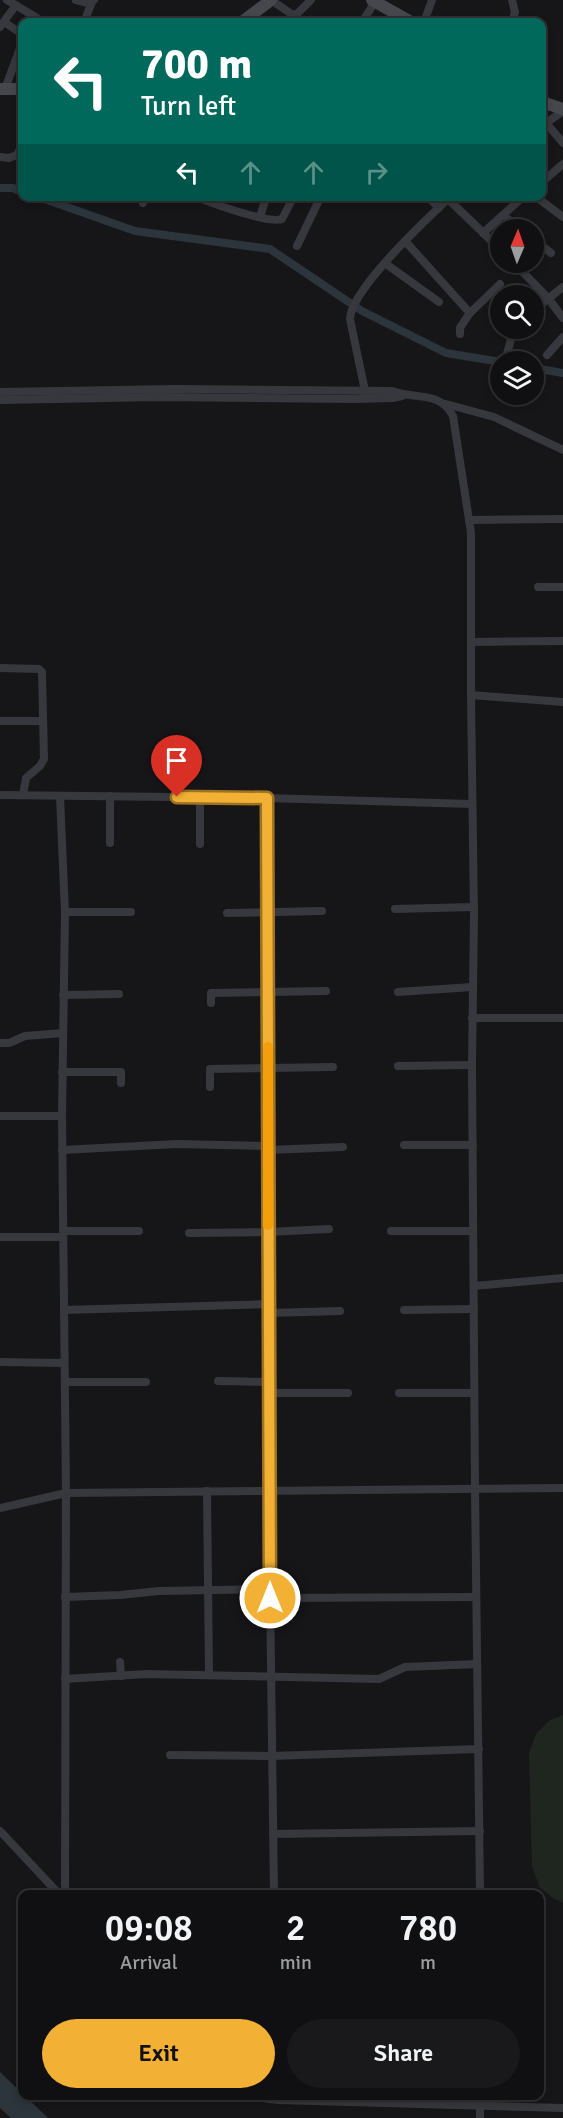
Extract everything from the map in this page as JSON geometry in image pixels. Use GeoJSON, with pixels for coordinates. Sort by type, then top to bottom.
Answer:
{"type":"FeatureCollection","features":[{"type":"Feature","properties":{"kind":"street"},"geometry":{"type":"LineString","coordinates":[[7,0],[37,18]]}},
{"type":"Feature","properties":{"kind":"street"},"geometry":{"type":"LineString","coordinates":[[75,0],[83,3],[93,1]]}},
{"type":"Feature","properties":{"kind":"street"},"geometry":{"type":"LineString","coordinates":[[247,18],[265,2],[293,15],[311,0]]}},
{"type":"Feature","properties":{"kind":"street"},"geometry":{"type":"LineString","coordinates":[[425,18],[432,0]]}},
{"type":"Feature","properties":{"kind":"street"},"geometry":{"type":"LineString","coordinates":[[512,0],[515,8],[513,18]]}},
{"type":"Feature","properties":{"kind":"street"},"geometry":{"type":"LineString","coordinates":[[86,18],[93,1]]}},
{"type":"Feature","properties":{"kind":"street"},"geometry":{"type":"LineString","coordinates":[[364,18],[374,1],[404,18]]}},
{"type":"Feature","properties":{"kind":"street"},"geometry":{"type":"LineString","coordinates":[[16,5],[2,25],[18,32]]}},
{"type":"Feature","properties":{"kind":"street"},"geometry":{"type":"LineString","coordinates":[[3,89],[18,53]]}},
{"type":"Feature","properties":{"kind":"street"},"geometry":{"type":"LineString","coordinates":[[546,104],[563,110]]}},
{"type":"Feature","properties":{"kind":"street"},"geometry":{"type":"LineString","coordinates":[[546,123],[563,110]]}},
{"type":"Feature","properties":{"kind":"street"},"geometry":{"type":"LineString","coordinates":[[546,127],[563,143]]}},
{"type":"Feature","properties":{"kind":"street"},"geometry":{"type":"LineString","coordinates":[[0,158],[9,158],[18,153]]}},
{"type":"Feature","properties":{"kind":"street"},"geometry":{"type":"LineString","coordinates":[[546,179],[563,164]]}},
{"type":"Feature","properties":{"kind":"street"},"geometry":{"type":"LineString","coordinates":[[218,201],[272,220],[282,219],[291,201]]}},
{"type":"Feature","properties":{"kind":"street"},"geometry":{"type":"LineString","coordinates":[[260,217],[264,201]]}},
{"type":"Feature","properties":{"kind":"street"},"geometry":{"type":"LineString","coordinates":[[297,246],[319,201]]}},
{"type":"Feature","properties":{"kind":"street"},"geometry":{"type":"LineString","coordinates":[[432,201],[439,208]]}},
{"type":"Feature","properties":{"kind":"street"},"geometry":{"type":"LineString","coordinates":[[365,391],[350,319],[353,307],[359,296],[386,264],[446,201]]}},
{"type":"Feature","properties":{"kind":"street"},"geometry":{"type":"LineString","coordinates":[[452,201],[490,240]]}},
{"type":"Feature","properties":{"kind":"street"},"geometry":{"type":"LineString","coordinates":[[483,233],[518,201]]}},
{"type":"Feature","properties":{"kind":"street"},"geometry":{"type":"LineString","coordinates":[[542,201],[563,217]]}},
{"type":"Feature","properties":{"kind":"street"},"geometry":{"type":"LineString","coordinates":[[503,215],[508,219]]}},
{"type":"Feature","properties":{"kind":"street"},"geometry":{"type":"LineString","coordinates":[[406,242],[465,306],[469,314]]}},
{"type":"Feature","properties":{"kind":"street"},"geometry":{"type":"LineString","coordinates":[[544,248],[551,253]]}},
{"type":"Feature","properties":{"kind":"street"},"geometry":{"type":"LineString","coordinates":[[386,264],[439,302]]}},
{"type":"Feature","properties":{"kind":"street"},"geometry":{"type":"LineString","coordinates":[[524,273],[548,297],[563,318]]}},
{"type":"Feature","properties":{"kind":"street"},"geometry":{"type":"LineString","coordinates":[[460,334],[460,328],[469,314],[500,284]]}},
{"type":"Feature","properties":{"kind":"street"},"geometry":{"type":"LineString","coordinates":[[544,301],[563,287]]}},
{"type":"Feature","properties":{"kind":"street"},"geometry":{"type":"LineString","coordinates":[[547,355],[563,337]]}},
{"type":"Feature","properties":{"kind":"street"},"geometry":{"type":"LineString","coordinates":[[0,392],[165,389],[392,391],[402,395],[427,397],[494,417],[563,450]]}},
{"type":"Feature","properties":{"kind":"street"},"geometry":{"type":"LineString","coordinates":[[0,400],[158,397],[355,399],[393,398],[402,395]]}},
{"type":"Feature","properties":{"kind":"street"},"geometry":{"type":"LineString","coordinates":[[445,404],[453,416],[471,532],[474,1393],[480,1890]]}},
{"type":"Feature","properties":{"kind":"street"},"geometry":{"type":"LineString","coordinates":[[469,520],[563,519]]}},
{"type":"Feature","properties":{"kind":"street"},"geometry":{"type":"LineString","coordinates":[[538,587],[563,587]]}},
{"type":"Feature","properties":{"kind":"street"},"geometry":{"type":"LineString","coordinates":[[471,642],[563,641]]}},
{"type":"Feature","properties":{"kind":"street"},"geometry":{"type":"LineString","coordinates":[[0,668],[41,670],[43,763],[26,778],[23,795]]}},
{"type":"Feature","properties":{"kind":"street"},"geometry":{"type":"LineString","coordinates":[[471,695],[563,702]]}},
{"type":"Feature","properties":{"kind":"street"},"geometry":{"type":"LineString","coordinates":[[0,721],[42,721]]}},
{"type":"Feature","properties":{"kind":"street"},"geometry":{"type":"LineString","coordinates":[[0,795],[267,798],[472,804]]}},
{"type":"Feature","properties":{"kind":"street"},"geometry":{"type":"LineString","coordinates":[[60,796],[65,912],[62,1072],[66,1493],[65,1890]]}},
{"type":"Feature","properties":{"kind":"street"},"geometry":{"type":"LineString","coordinates":[[110,796],[110,843]]}},
{"type":"Feature","properties":{"kind":"street"},"geometry":{"type":"LineString","coordinates":[[200,798],[200,844]]}},
{"type":"Feature","properties":{"kind":"street"},"geometry":{"type":"LineString","coordinates":[[267,798],[270,1598],[274,1890]]}},
{"type":"Feature","properties":{"kind":"street"},"geometry":{"type":"LineString","coordinates":[[395,909],[474,907]]}},
{"type":"Feature","properties":{"kind":"street"},"geometry":{"type":"LineString","coordinates":[[227,913],[322,911]]}},
{"type":"Feature","properties":{"kind":"street"},"geometry":{"type":"LineString","coordinates":[[65,912],[131,912]]}},
{"type":"Feature","properties":{"kind":"street"},"geometry":{"type":"LineString","coordinates":[[398,992],[472,987]]}},
{"type":"Feature","properties":{"kind":"street"},"geometry":{"type":"LineString","coordinates":[[212,1003],[211,993],[326,991]]}},
{"type":"Feature","properties":{"kind":"street"},"geometry":{"type":"LineString","coordinates":[[63,995],[119,994]]}},
{"type":"Feature","properties":{"kind":"street"},"geometry":{"type":"LineString","coordinates":[[472,1018],[563,1018]]}},
{"type":"Feature","properties":{"kind":"street"},"geometry":{"type":"LineString","coordinates":[[0,1043],[9,1043],[25,1036],[63,1033]]}},
{"type":"Feature","properties":{"kind":"street"},"geometry":{"type":"LineString","coordinates":[[398,1066],[472,1065]]}},
{"type":"Feature","properties":{"kind":"street"},"geometry":{"type":"LineString","coordinates":[[210,1087],[210,1069],[333,1067]]}},
{"type":"Feature","properties":{"kind":"street"},"geometry":{"type":"LineString","coordinates":[[62,1072],[121,1072],[121,1083]]}},
{"type":"Feature","properties":{"kind":"street"},"geometry":{"type":"LineString","coordinates":[[0,1116],[62,1116]]}},
{"type":"Feature","properties":{"kind":"street"},"geometry":{"type":"LineString","coordinates":[[62,1150],[177,1144],[268,1148],[343,1148]]}},
{"type":"Feature","properties":{"kind":"street"},"geometry":{"type":"LineString","coordinates":[[404,1145],[473,1144]]}},
{"type":"Feature","properties":{"kind":"street"},"geometry":{"type":"LineString","coordinates":[[189,1233],[329,1229]]}},
{"type":"Feature","properties":{"kind":"street"},"geometry":{"type":"LineString","coordinates":[[0,1237],[139,1231]]}},
{"type":"Feature","properties":{"kind":"street"},"geometry":{"type":"LineString","coordinates":[[391,1231],[473,1231]]}},
{"type":"Feature","properties":{"kind":"street"},"geometry":{"type":"LineString","coordinates":[[474,1286],[563,1278]]}},
{"type":"Feature","properties":{"kind":"street"},"geometry":{"type":"LineString","coordinates":[[64,1310],[269,1308],[340,1311]]}},
{"type":"Feature","properties":{"kind":"street"},"geometry":{"type":"LineString","coordinates":[[404,1310],[474,1309]]}},
{"type":"Feature","properties":{"kind":"street"},"geometry":{"type":"LineString","coordinates":[[0,1362],[64,1363]]}},
{"type":"Feature","properties":{"kind":"street"},"geometry":{"type":"LineString","coordinates":[[65,1382],[146,1382]]}},
{"type":"Feature","properties":{"kind":"street"},"geometry":{"type":"LineString","coordinates":[[218,1382],[269,1382]]}},
{"type":"Feature","properties":{"kind":"street"},"geometry":{"type":"LineString","coordinates":[[269,1393],[348,1393]]}},
{"type":"Feature","properties":{"kind":"street"},"geometry":{"type":"LineString","coordinates":[[399,1393],[474,1393]]}},
{"type":"Feature","properties":{"kind":"street"},"geometry":{"type":"LineString","coordinates":[[0,1509],[66,1493],[563,1488]]}},
{"type":"Feature","properties":{"kind":"street"},"geometry":{"type":"LineString","coordinates":[[207,1491],[209,1675]]}},
{"type":"Feature","properties":{"kind":"street"},"geometry":{"type":"LineString","coordinates":[[65,1597],[270,1589]]}},
{"type":"Feature","properties":{"kind":"street"},"geometry":{"type":"LineString","coordinates":[[270,1598],[476,1597]]}},
{"type":"Feature","properties":{"kind":"street"},"geometry":{"type":"LineString","coordinates":[[120,1662],[121,1676]]}},
{"type":"Feature","properties":{"kind":"street"},"geometry":{"type":"LineString","coordinates":[[65,1679],[209,1675],[379,1679],[405,1668],[477,1664]]}},
{"type":"Feature","properties":{"kind":"street"},"geometry":{"type":"LineString","coordinates":[[170,1755],[272,1756],[478,1749]]}},
{"type":"Feature","properties":{"kind":"street"},"geometry":{"type":"LineString","coordinates":[[0,1831],[55,1890]]}},
{"type":"Feature","properties":{"kind":"street"},"geometry":{"type":"LineString","coordinates":[[273,1834],[480,1831]]}},
{"type":"Feature","properties":{"kind":"street"},"geometry":{"type":"LineString","coordinates":[[328,2100],[563,2108]]}},
{"type":"Feature","properties":{"kind":"street"},"geometry":{"type":"LineString","coordinates":[[480,2100],[480,2118]]}},
{"type":"Feature","properties":{"kind":"shaded area"},"geometry":{"type":"Polygon","coordinates":[[[563,1715],[563,1903],[540,1888],[532,1866],[529,1753],[536,1734],[550,1720],[563,1715]]]}},
{"type":"Feature","properties":{"kind":"shaded area"},"geometry":{"type":"Polygon","coordinates":[[[0,2072],[18,2089],[18,2100],[29,2100],[48,2118],[11,2118],[0,2108],[0,2072]]]}},
{"type":"Feature","properties":{"kind":"waterway"},"geometry":{"type":"LineString","coordinates":[[0,188],[18,190]]}},
{"type":"Feature","properties":{"kind":"waterway"},"geometry":{"type":"LineString","coordinates":[[50,201],[135,231],[270,249],[362,311],[446,353],[490,360]]}},
{"type":"Feature","properties":{"kind":"waterway"},"geometry":{"type":"LineString","coordinates":[[544,370],[563,373]]}},
{"type":"Feature","properties":{"kind":"slow traffic"},"geometry":{"type":"LineString","coordinates":[[268,1047],[268,1225]]}},
{"type":"Feature","properties":{"kind":"route"},"geometry":{"type":"LineString","coordinates":[[177,797],[267,798],[270,1598]]}}]}
